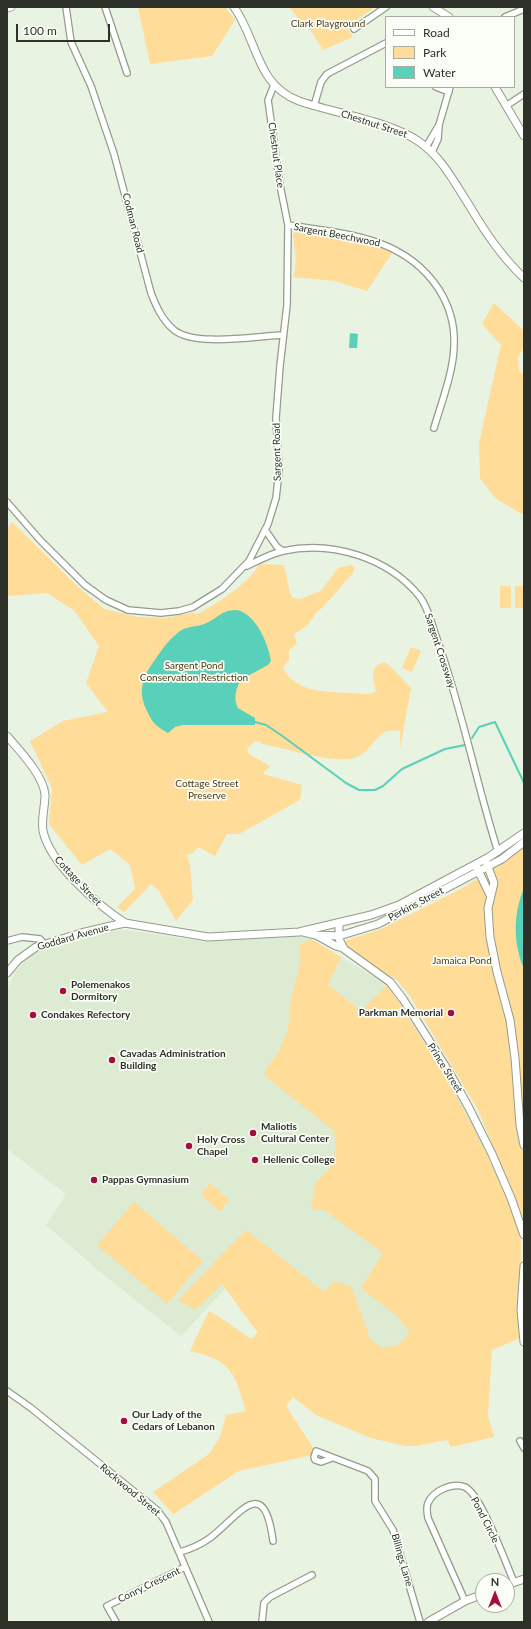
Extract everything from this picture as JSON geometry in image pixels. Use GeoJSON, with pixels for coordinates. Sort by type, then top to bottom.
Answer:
{"type":"FeatureCollection","features":[{"type":"Feature","properties":{"kind":"main road"},"geometry":{"type":"LineString","coordinates":[[7,8],[11,7]]}},
{"type":"Feature","properties":{"kind":"main road","name":"Chestnut Street"},"geometry":{"type":"LineString","coordinates":[[234,7],[247,29],[264,72],[274,86],[292,98],[314,106],[397,130],[411,136],[429,149],[447,170],[498,250],[524,278]]}},
{"type":"Feature","properties":{"kind":"main road"},"geometry":{"type":"LineString","coordinates":[[433,7],[447,16]]}},
{"type":"Feature","properties":{"kind":"main road"},"geometry":{"type":"LineString","coordinates":[[496,88],[524,136]]}},
{"type":"Feature","properties":{"kind":"main road","name":"Cottage Street"},"geometry":{"type":"LineString","coordinates":[[7,736],[43,785],[45,795],[43,831],[53,854],[91,897],[110,914],[125,924],[208,937],[252,934]]}},
{"type":"Feature","properties":{"kind":"main road","name":"Perkins Street"},"geometry":{"type":"LineString","coordinates":[[487,862],[524,833]]}},
{"type":"Feature","properties":{"kind":"main road","name":"Perkins Street"},"geometry":{"type":"LineString","coordinates":[[299,932],[316,935],[339,936],[382,922],[487,862],[508,855],[524,842]]}},
{"type":"Feature","properties":{"kind":"main road"},"geometry":{"type":"LineString","coordinates":[[487,862],[494,883],[490,895],[488,914],[490,937],[497,972],[510,1020],[515,1058],[520,1125],[524,1145]]}},
{"type":"Feature","properties":{"kind":"main road"},"geometry":{"type":"LineString","coordinates":[[476,868],[490,895]]}},
{"type":"Feature","properties":{"kind":"main road","name":"Perkins Street"},"geometry":{"type":"LineString","coordinates":[[252,934],[299,932],[387,910],[476,868]]}},
{"type":"Feature","properties":{"kind":"main road"},"geometry":{"type":"LineString","coordinates":[[339,923],[339,936],[343,948]]}},
{"type":"Feature","properties":{"kind":"main road","name":"Goddard Avenue"},"geometry":{"type":"LineString","coordinates":[[7,974],[23,955],[44,944],[81,933],[125,924]]}},
{"type":"Feature","properties":{"kind":"main road","name":"Prince Street"},"geometry":{"type":"LineString","coordinates":[[316,935],[336,946],[343,948],[349,954],[390,982],[403,999],[469,1108],[511,1198],[524,1235]]}},
{"type":"Feature","properties":{"kind":"main road"},"geometry":{"type":"LineString","coordinates":[[524,1266],[521,1310],[524,1342]]}},
{"type":"Feature","properties":{"kind":"main road"},"geometry":{"type":"LineString","coordinates":[[428,1622],[465,1601],[475,1597]]}},
{"type":"Feature","properties":{"kind":"street","name":"Codman Road"},"geometry":{"type":"LineString","coordinates":[[66,7],[71,42],[91,86],[108,134],[150,293],[158,311],[174,330],[195,338],[208,339],[283,335]]}},
{"type":"Feature","properties":{"kind":"street"},"geometry":{"type":"LineString","coordinates":[[105,7],[127,73]]}},
{"type":"Feature","properties":{"kind":"street"},"geometry":{"type":"LineString","coordinates":[[354,29],[386,7]]}},
{"type":"Feature","properties":{"kind":"street"},"geometry":{"type":"LineString","coordinates":[[508,16],[524,10]]}},
{"type":"Feature","properties":{"kind":"street"},"geometry":{"type":"LineString","coordinates":[[314,106],[321,82],[327,74],[385,44]]}},
{"type":"Feature","properties":{"kind":"street","name":"Chestnut Place"},"geometry":{"type":"LineString","coordinates":[[274,86],[268,100],[280,185],[288,225]]}},
{"type":"Feature","properties":{"kind":"street"},"geometry":{"type":"LineString","coordinates":[[429,149],[439,125],[449,89]]}},
{"type":"Feature","properties":{"kind":"street"},"geometry":{"type":"LineString","coordinates":[[506,106],[524,94]]}},
{"type":"Feature","properties":{"kind":"street","name":"Sargent Road"},"geometry":{"type":"LineString","coordinates":[[7,502],[40,540],[85,585],[106,600],[128,610],[155,614],[187,609],[218,593],[246,566],[266,531],[276,498],[278,483],[276,418],[287,305],[288,225]]}},
{"type":"Feature","properties":{"kind":"street","name":"Sargent Beechwood"},"geometry":{"type":"LineString","coordinates":[[288,225],[356,236],[381,242],[410,258],[433,280],[449,308],[454,341],[450,370],[434,428]]}},
{"type":"Feature","properties":{"kind":"street"},"geometry":{"type":"LineString","coordinates":[[266,531],[277,547],[283,551]]}},
{"type":"Feature","properties":{"kind":"street","name":"Sargent Crossway"},"geometry":{"type":"LineString","coordinates":[[246,566],[269,555],[283,551],[316,548],[351,553],[377,562],[394,573],[421,598],[429,614],[441,651],[498,852]]}},
{"type":"Feature","properties":{"kind":"street"},"geometry":{"type":"LineString","coordinates":[[7,941],[30,937],[40,939],[44,944]]}},
{"type":"Feature","properties":{"kind":"street","name":"Rockwood Street"},"geometry":{"type":"LineString","coordinates":[[7,1391],[31,1408],[157,1510],[171,1530],[209,1622]]}},
{"type":"Feature","properties":{"kind":"street"},"geometry":{"type":"LineString","coordinates":[[520,1441],[524,1448]]}},
{"type":"Feature","properties":{"kind":"street","name":"Billings Lane"},"geometry":{"type":"LineString","coordinates":[[332,1458],[368,1471],[375,1479],[375,1501],[393,1530],[420,1622]]}},
{"type":"Feature","properties":{"kind":"street","name":"Pond Circle"},"geometry":{"type":"LineString","coordinates":[[465,1601],[428,1518],[428,1503],[434,1494],[444,1488],[457,1486],[465,1487],[471,1492],[481,1506],[510,1573]]}},
{"type":"Feature","properties":{"kind":"street"},"geometry":{"type":"LineString","coordinates":[[180,1552],[196,1547],[211,1537],[238,1511],[249,1506],[257,1505],[268,1513],[273,1541]]}},
{"type":"Feature","properties":{"kind":"street","name":"Conry Crescent"},"geometry":{"type":"LineString","coordinates":[[116,1622],[107,1606],[185,1567]]}},
{"type":"Feature","properties":{"kind":"street"},"geometry":{"type":"LineString","coordinates":[[262,1622],[264,1603],[270,1597],[312,1575]]}},
{"type":"Feature","properties":{"kind":"shaded area","name":"Hellenic College"},"geometry":{"type":"Polygon","coordinates":[[[126,930],[207,942],[293,935],[311,939],[388,985],[468,1115],[495,1171],[513,1219],[364,1389],[244,1269],[181,1336],[105,1276],[46,1225],[66,1194],[7,1149],[7,990],[15,972],[32,954],[52,946],[105,932],[126,930]]]}},
{"type":"Feature","properties":{"kind":"green space"},"geometry":{"type":"Polygon","coordinates":[[[138,7],[225,7],[235,20],[212,56],[150,64],[138,7]]]}},
{"type":"Feature","properties":{"kind":"green space","name":"Clark Playground"},"geometry":{"type":"Polygon","coordinates":[[[289,7],[375,7],[346,27],[353,37],[323,50],[305,21],[301,22],[289,7]]]}},
{"type":"Feature","properties":{"kind":"green space"},"geometry":{"type":"Polygon","coordinates":[[[298,230],[358,241],[392,253],[367,291],[335,281],[294,277],[296,260],[293,234],[298,230]]]}},
{"type":"Feature","properties":{"kind":"green space"},"geometry":{"type":"Polygon","coordinates":[[[494,303],[524,331],[524,347],[518,357],[519,371],[524,375],[524,511],[522,514],[495,498],[480,478],[479,443],[501,345],[482,324],[494,303]]]}},
{"type":"Feature","properties":{"kind":"green space"},"geometry":{"type":"Polygon","coordinates":[[[12,522],[75,584],[104,609],[138,617],[166,618],[194,612],[195,615],[231,593],[249,578],[259,564],[284,565],[290,593],[293,598],[300,599],[321,591],[338,568],[350,565],[355,567],[353,573],[315,614],[307,626],[294,634],[297,644],[289,650],[289,660],[283,668],[288,676],[296,682],[313,690],[367,694],[376,691],[373,674],[376,667],[384,662],[388,664],[411,688],[400,749],[400,731],[392,730],[380,735],[361,755],[354,758],[345,759],[309,755],[263,744],[259,741],[254,742],[247,749],[249,754],[270,766],[263,774],[302,785],[300,800],[239,834],[227,834],[215,856],[198,847],[193,853],[187,855],[190,865],[193,900],[176,921],[159,891],[151,884],[124,912],[117,907],[135,889],[130,865],[110,849],[82,865],[49,824],[52,788],[30,741],[63,721],[108,712],[86,683],[99,646],[75,611],[47,593],[7,596],[7,530],[12,522]]]}},
{"type":"Feature","properties":{"kind":"green space"},"geometry":{"type":"Polygon","coordinates":[[[500,586],[511,586],[511,608],[500,608],[500,586]]]}},
{"type":"Feature","properties":{"kind":"green space"},"geometry":{"type":"Polygon","coordinates":[[[515,586],[524,586],[524,608],[515,608],[515,586]]]}},
{"type":"Feature","properties":{"kind":"green space"},"geometry":{"type":"Polygon","coordinates":[[[411,647],[421,651],[412,672],[402,668],[411,647]]]}},
{"type":"Feature","properties":{"kind":"green space","name":"Jamaica Pond"},"geometry":{"type":"Polygon","coordinates":[[[524,847],[524,1219],[477,1108],[410,996],[397,980],[350,952],[345,945],[345,941],[381,929],[461,889],[506,861],[524,847]]]}},
{"type":"Feature","properties":{"kind":"green space"},"geometry":{"type":"Polygon","coordinates":[[[311,939],[341,957],[328,985],[361,1011],[388,985],[441,1071],[478,1137],[503,1190],[515,1220],[521,1242],[520,1338],[492,1350],[488,1416],[494,1437],[451,1447],[447,1440],[416,1446],[405,1446],[371,1438],[316,1415],[293,1397],[286,1406],[317,1454],[239,1471],[173,1514],[153,1492],[209,1454],[220,1437],[226,1415],[246,1411],[238,1386],[229,1370],[215,1359],[190,1351],[209,1311],[251,1339],[258,1333],[222,1284],[195,1310],[178,1300],[246,1230],[324,1292],[335,1281],[352,1287],[370,1339],[381,1347],[397,1346],[410,1333],[398,1317],[361,1288],[383,1253],[324,1210],[311,1208],[315,1184],[332,1165],[336,1146],[334,1131],[264,1075],[268,1066],[277,1055],[288,1030],[291,998],[299,969],[300,945],[311,939]]]}},
{"type":"Feature","properties":{"kind":"green space"},"geometry":{"type":"Polygon","coordinates":[[[210,1183],[229,1200],[220,1212],[201,1194],[210,1183]]]}},
{"type":"Feature","properties":{"kind":"green space"},"geometry":{"type":"Polygon","coordinates":[[[134,1202],[203,1261],[167,1304],[97,1245],[134,1202]]]}},
{"type":"Feature","properties":{"kind":"water"},"geometry":{"type":"Polygon","coordinates":[[[350,333],[358,334],[357,348],[349,348],[350,333]]]}},
{"type":"Feature","properties":{"kind":"water"},"geometry":{"type":"Polygon","coordinates":[[[237,610],[250,617],[260,630],[267,646],[271,661],[268,665],[242,679],[235,697],[238,708],[255,718],[255,725],[183,725],[175,727],[168,733],[152,721],[146,709],[142,692],[144,678],[165,645],[180,631],[209,622],[227,611],[237,610]]]}},
{"type":"Feature","properties":{"kind":"water","name":"Jamaica Pond"},"geometry":{"type":"Polygon","coordinates":[[[524,888],[524,969],[520,959],[516,939],[516,918],[520,898],[524,888]]]}},
{"type":"Feature","properties":{"kind":"waterway"},"geometry":{"type":"LineString","coordinates":[[255,722],[266,725],[346,783],[359,790],[375,790],[383,786],[402,769],[445,749],[465,745]]}},
{"type":"Feature","properties":{"kind":"waterway"},"geometry":{"type":"LineString","coordinates":[[472,738],[479,727],[495,722],[524,783]]}},
{"type":"Feature","properties":{"kind":"place","name":"Polemenakos Dormitory"},"geometry":{"type":"Point","coordinates":[63,991]}},
{"type":"Feature","properties":{"kind":"place","name":"Parkman Memorial"},"geometry":{"type":"Point","coordinates":[451,1013]}},
{"type":"Feature","properties":{"kind":"place","name":"Condakes Refectory"},"geometry":{"type":"Point","coordinates":[33,1015]}},
{"type":"Feature","properties":{"kind":"place","name":"Cavadas Administration Building"},"geometry":{"type":"Point","coordinates":[112,1060]}},
{"type":"Feature","properties":{"kind":"place","name":"Maliotis Cultural Center"},"geometry":{"type":"Point","coordinates":[253,1133]}},
{"type":"Feature","properties":{"kind":"place","name":"Holy Cross Chapel"},"geometry":{"type":"Point","coordinates":[189,1146]}},
{"type":"Feature","properties":{"kind":"place","name":"Hellenic College"},"geometry":{"type":"Point","coordinates":[255,1160]}},
{"type":"Feature","properties":{"kind":"place","name":"Pappas Gymnasium"},"geometry":{"type":"Point","coordinates":[94,1180]}},
{"type":"Feature","properties":{"kind":"place","name":"Our Lady of the Cedars of Lebanon"},"geometry":{"type":"Point","coordinates":[124,1421]}},
{"type":"Feature","properties":{"kind":"park label","name":"Sargent Pond Conservation Restriction"},"geometry":{"type":"Point","coordinates":[194,672]}},
{"type":"Feature","properties":{"kind":"park label","name":"Cottage Street Preserve"},"geometry":{"type":"Point","coordinates":[207,790]}}]}
